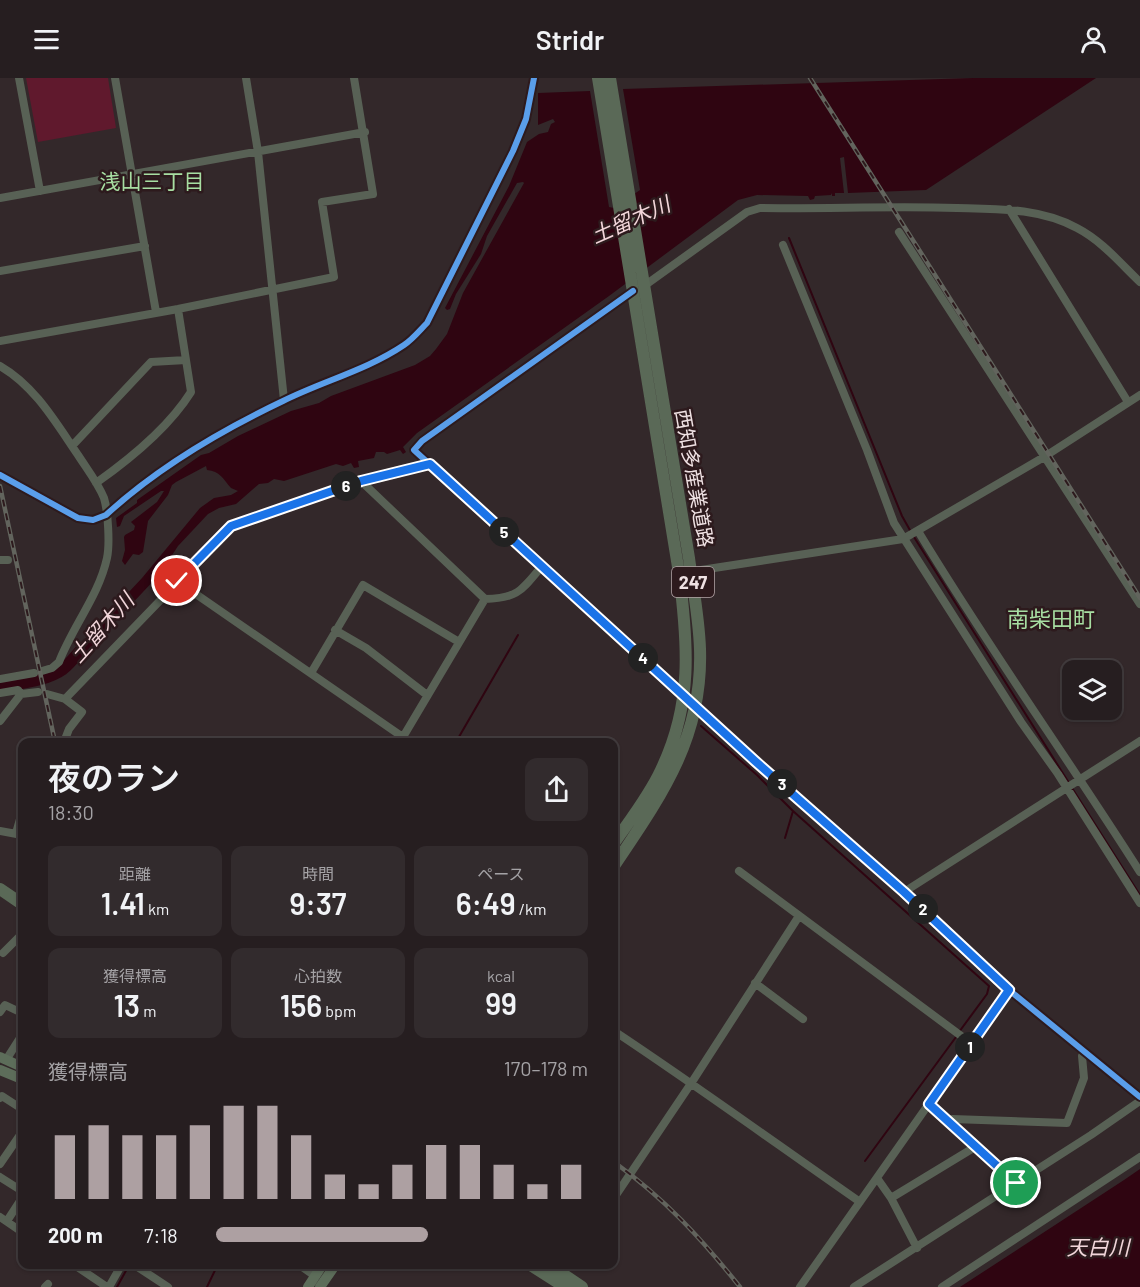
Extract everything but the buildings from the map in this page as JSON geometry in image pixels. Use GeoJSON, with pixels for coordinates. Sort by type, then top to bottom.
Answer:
{"type":"FeatureCollection","features":[{"type":"Feature","properties":{"kind":"highway","name":"西知多産業道路"},"geometry":{"type":"LineString","coordinates":[[598,78],[624,196]]}},
{"type":"Feature","properties":{"kind":"highway","name":"西知多産業道路"},"geometry":{"type":"LineString","coordinates":[[610,78],[624,196],[638,286],[685,572],[699,626],[700,652],[695,706],[687,738],[673,774],[618,860]]}},
{"type":"Feature","properties":{"kind":"highway","name":"西知多産業道路"},"geometry":{"type":"LineString","coordinates":[[618,837],[661,771],[674,736],[684,696],[687,645],[685,572]]}},
{"type":"Feature","properties":{"kind":"highway"},"geometry":{"type":"LineString","coordinates":[[0,889],[18,901]]}},
{"type":"Feature","properties":{"kind":"highway"},"geometry":{"type":"LineString","coordinates":[[539,1269],[582,1287]]}},
{"type":"Feature","properties":{"kind":"main road"},"geometry":{"type":"LineString","coordinates":[[2,1063],[18,1066]]}},
{"type":"Feature","properties":{"kind":"main road"},"geometry":{"type":"LineString","coordinates":[[2,1063],[18,1076]]}},
{"type":"Feature","properties":{"kind":"main road"},"geometry":{"type":"LineString","coordinates":[[308,1287],[322,1283],[332,1269]]}},
{"type":"Feature","properties":{"kind":"street"},"geometry":{"type":"LineString","coordinates":[[20,78],[40,191]]}},
{"type":"Feature","properties":{"kind":"street"},"geometry":{"type":"LineString","coordinates":[[115,78],[156,312]]}},
{"type":"Feature","properties":{"kind":"street"},"geometry":{"type":"LineString","coordinates":[[246,78],[258,152],[284,400]]}},
{"type":"Feature","properties":{"kind":"street"},"geometry":{"type":"LineString","coordinates":[[0,341],[273,291],[334,277],[322,202],[373,194],[365,132],[354,78]]}},
{"type":"Feature","properties":{"kind":"street"},"geometry":{"type":"LineString","coordinates":[[0,475],[78,518],[93,520],[106,515],[196,446],[284,400],[381,358],[406,343],[427,322],[513,151],[526,119],[534,78]]}},
{"type":"Feature","properties":{"kind":"street"},"geometry":{"type":"LineString","coordinates":[[0,198],[365,132]]}},
{"type":"Feature","properties":{"kind":"street"},"geometry":{"type":"LineString","coordinates":[[854,1287],[1016,1183],[1140,1099],[1009,990],[904,892],[695,706],[414,450],[431,434],[638,286],[747,212],[760,208],[926,207],[1009,209],[1044,214],[1077,228],[1102,245],[1140,282]]}},
{"type":"Feature","properties":{"kind":"street"},"geometry":{"type":"LineString","coordinates":[[1009,209],[1128,402]]}},
{"type":"Feature","properties":{"kind":"street"},"geometry":{"type":"LineString","coordinates":[[899,232],[1140,604]]}},
{"type":"Feature","properties":{"kind":"street"},"geometry":{"type":"LineString","coordinates":[[783,245],[867,450],[894,523],[1140,903]]}},
{"type":"Feature","properties":{"kind":"street"},"geometry":{"type":"LineString","coordinates":[[0,271],[145,246]]}},
{"type":"Feature","properties":{"kind":"street"},"geometry":{"type":"LineString","coordinates":[[96,483],[119,467],[154,435],[191,392],[178,309]]}},
{"type":"Feature","properties":{"kind":"street"},"geometry":{"type":"LineString","coordinates":[[72,447],[151,362],[186,360]]}},
{"type":"Feature","properties":{"kind":"street"},"geometry":{"type":"LineString","coordinates":[[0,366],[39,399],[96,483],[104,497],[109,540],[107,558],[96,589],[59,662],[38,672],[0,680]]}},
{"type":"Feature","properties":{"kind":"street"},"geometry":{"type":"LineString","coordinates":[[685,572],[903,539],[1044,457],[1140,395]]}},
{"type":"Feature","properties":{"kind":"street"},"geometry":{"type":"LineString","coordinates":[[65,699],[231,526],[361,481],[430,464]]}},
{"type":"Feature","properties":{"kind":"street"},"geometry":{"type":"LineString","coordinates":[[361,481],[485,599],[507,598],[513,595],[527,584],[542,567]]}},
{"type":"Feature","properties":{"kind":"street"},"geometry":{"type":"LineString","coordinates":[[918,531],[948,581],[1140,872]]}},
{"type":"Feature","properties":{"kind":"street"},"geometry":{"type":"LineString","coordinates":[[177,581],[403,738]]}},
{"type":"Feature","properties":{"kind":"street"},"geometry":{"type":"LineString","coordinates":[[311,673],[363,585],[459,642]]}},
{"type":"Feature","properties":{"kind":"street"},"geometry":{"type":"LineString","coordinates":[[407,738],[428,695],[485,599]]}},
{"type":"Feature","properties":{"kind":"street"},"geometry":{"type":"LineString","coordinates":[[335,630],[366,648],[428,695]]}},
{"type":"Feature","properties":{"kind":"street"},"geometry":{"type":"LineString","coordinates":[[0,693],[18,690],[21,694],[42,693],[65,699],[82,712],[69,729],[66,738]]}},
{"type":"Feature","properties":{"kind":"street"},"geometry":{"type":"LineString","coordinates":[[0,721],[21,694]]}},
{"type":"Feature","properties":{"kind":"street"},"geometry":{"type":"LineString","coordinates":[[904,892],[1140,741]]}},
{"type":"Feature","properties":{"kind":"street"},"geometry":{"type":"LineString","coordinates":[[0,831],[18,834]]}},
{"type":"Feature","properties":{"kind":"street"},"geometry":{"type":"LineString","coordinates":[[739,871],[972,1044]]}},
{"type":"Feature","properties":{"kind":"street"},"geometry":{"type":"LineString","coordinates":[[618,1192],[799,916]]}},
{"type":"Feature","properties":{"kind":"street"},"geometry":{"type":"LineString","coordinates":[[3,953],[18,938]]}},
{"type":"Feature","properties":{"kind":"street"},"geometry":{"type":"LineString","coordinates":[[755,983],[803,1019]]}},
{"type":"Feature","properties":{"kind":"street"},"geometry":{"type":"LineString","coordinates":[[800,1287],[1009,990]]}},
{"type":"Feature","properties":{"kind":"street"},"geometry":{"type":"LineString","coordinates":[[0,1012],[5,1005],[18,1011]]}},
{"type":"Feature","properties":{"kind":"street"},"geometry":{"type":"LineString","coordinates":[[618,1034],[692,1082],[860,1202]]}},
{"type":"Feature","properties":{"kind":"street"},"geometry":{"type":"LineString","coordinates":[[2,1063],[18,1041]]}},
{"type":"Feature","properties":{"kind":"street"},"geometry":{"type":"LineString","coordinates":[[948,1121],[952,1119],[1067,1123],[1084,1078],[1082,1056],[1084,1052]]}},
{"type":"Feature","properties":{"kind":"street"},"geometry":{"type":"LineString","coordinates":[[0,1098],[2,1096],[18,1106]]}},
{"type":"Feature","properties":{"kind":"street"},"geometry":{"type":"LineString","coordinates":[[929,1104],[1016,1183]]}},
{"type":"Feature","properties":{"kind":"street"},"geometry":{"type":"LineString","coordinates":[[0,1164],[18,1138]]}},
{"type":"Feature","properties":{"kind":"street"},"geometry":{"type":"LineString","coordinates":[[891,1198],[975,1147]]}},
{"type":"Feature","properties":{"kind":"street"},"geometry":{"type":"LineString","coordinates":[[942,1287],[1140,1158]]}},
{"type":"Feature","properties":{"kind":"street"},"geometry":{"type":"LineString","coordinates":[[0,1177],[18,1188]]}},
{"type":"Feature","properties":{"kind":"street"},"geometry":{"type":"LineString","coordinates":[[878,1178],[917,1248]]}},
{"type":"Feature","properties":{"kind":"street"},"geometry":{"type":"LineString","coordinates":[[18,1202],[3,1219],[18,1229]]}},
{"type":"Feature","properties":{"kind":"street"},"geometry":{"type":"LineString","coordinates":[[80,1269],[108,1287],[119,1269]]}},
{"type":"Feature","properties":{"kind":"street"},"geometry":{"type":"LineString","coordinates":[[141,1269],[168,1287]]}},
{"type":"Feature","properties":{"kind":"street"},"geometry":{"type":"LineString","coordinates":[[304,1269],[322,1283]]}},
{"type":"Feature","properties":{"kind":"shaded area"},"geometry":{"type":"Polygon","coordinates":[[[26,78],[108,78],[116,128],[38,142],[26,78]]]}},
{"type":"Feature","properties":{"kind":"water"},"geometry":{"type":"Polygon","coordinates":[[[973,78],[1096,78],[926,190],[848,193],[844,157],[840,158],[844,193],[835,193],[835,196],[832,196],[832,193],[815,196],[810,200],[808,196],[757,195],[738,200],[609,296],[417,433],[403,447],[406,452],[403,454],[400,450],[387,454],[376,452],[374,458],[358,461],[359,467],[354,468],[351,463],[343,466],[336,464],[284,481],[274,479],[268,483],[259,484],[236,504],[219,508],[208,514],[178,546],[159,575],[77,662],[69,656],[142,578],[200,508],[214,498],[231,495],[238,491],[231,488],[218,474],[207,470],[206,466],[176,482],[148,521],[143,552],[139,555],[133,554],[125,565],[122,561],[125,550],[124,537],[134,530],[135,526],[131,522],[157,502],[164,491],[124,516],[120,526],[117,527],[116,518],[137,503],[137,500],[201,455],[209,453],[238,436],[291,411],[319,403],[331,396],[415,365],[430,356],[436,349],[447,334],[463,293],[524,183],[517,183],[487,236],[481,254],[456,294],[450,309],[447,310],[445,308],[509,186],[527,142],[539,134],[548,132],[551,124],[555,122],[553,119],[538,125],[538,93],[590,91],[609,207],[614,208],[640,190],[623,89],[973,78]]]}},
{"type":"Feature","properties":{"kind":"water","name":"天白川"},"geometry":{"type":"Polygon","coordinates":[[[1140,1169],[1140,1287],[960,1287],[1124,1180],[1140,1169]]]}},
{"type":"Feature","properties":{"kind":"waterway"},"geometry":{"type":"LineString","coordinates":[[789,238],[902,516],[911,532]]}},
{"type":"Feature","properties":{"kind":"waterway"},"geometry":{"type":"LineString","coordinates":[[914,537],[1069,783]]}},
{"type":"Feature","properties":{"kind":"waterway"},"geometry":{"type":"LineString","coordinates":[[458,738],[518,635]]}},
{"type":"Feature","properties":{"kind":"waterway","name":"土留木川"},"geometry":{"type":"LineString","coordinates":[[0,687],[33,681],[56,673],[66,667],[83,648]]}},
{"type":"Feature","properties":{"kind":"waterway"},"geometry":{"type":"LineString","coordinates":[[701,726],[757,775],[793,811],[785,838]]}},
{"type":"Feature","properties":{"kind":"waterway"},"geometry":{"type":"LineString","coordinates":[[1072,788],[1140,895]]}},
{"type":"Feature","properties":{"kind":"waterway"},"geometry":{"type":"LineString","coordinates":[[793,811],[989,986],[987,994],[959,1032]]}},
{"type":"Feature","properties":{"kind":"waterway"},"geometry":{"type":"LineString","coordinates":[[865,1161],[956,1037]]}},
{"type":"Feature","properties":{"kind":"waterway"},"geometry":{"type":"LineString","coordinates":[[117,1287],[127,1269]]}},
{"type":"Feature","properties":{"kind":"waterway"},"geometry":{"type":"LineString","coordinates":[[207,1287],[216,1269]]}},
{"type":"Feature","properties":{"kind":"railway"},"geometry":{"type":"LineString","coordinates":[[810,78],[1140,598]]}},
{"type":"Feature","properties":{"kind":"railway"},"geometry":{"type":"LineString","coordinates":[[0,486],[54,738]]}},
{"type":"Feature","properties":{"kind":"railway"},"geometry":{"type":"LineString","coordinates":[[618,1165],[650,1190],[682,1220],[740,1287]]}},
{"type":"Feature","properties":{"kind":"cycle path"},"geometry":{"type":"LineString","coordinates":[[0,475],[78,518],[93,520],[106,515],[147,481],[213,438],[298,394],[390,354],[407,343],[427,323],[513,151],[526,119],[534,78]]}},
{"type":"Feature","properties":{"kind":"cycle path"},"geometry":{"type":"LineString","coordinates":[[633,291],[422,441],[414,450],[755,761],[904,892],[1009,990],[1140,1097]]}},
{"type":"Feature","properties":{"kind":"district","name":"浅山三丁目"},"geometry":{"type":"Point","coordinates":[152,180]}},
{"type":"Feature","properties":{"kind":"district","name":"南柴田町"},"geometry":{"type":"Point","coordinates":[1051,618]}},
{"type":"Feature","properties":{"kind":"route"},"geometry":{"type":"LineString","coordinates":[[177,581],[231,526],[361,481],[430,464],[755,761],[904,892],[1009,990],[929,1104],[1016,1183]]}}]}
